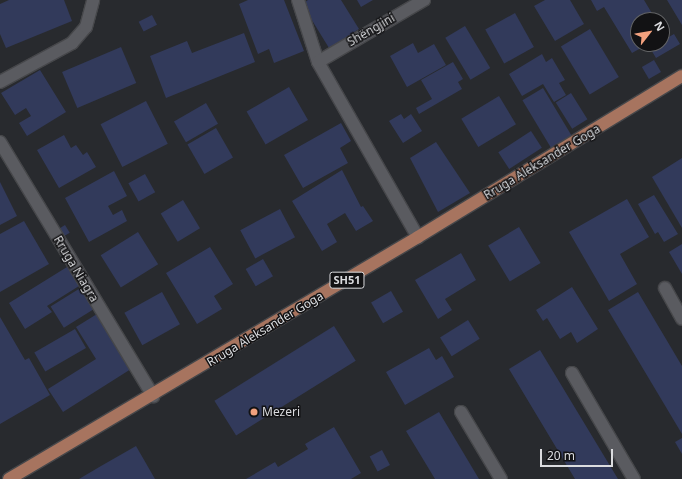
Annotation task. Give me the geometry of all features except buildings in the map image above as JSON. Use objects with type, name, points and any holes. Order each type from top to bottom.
[{"type":"main road","name":"Rruga Aleksander Goga","points":[[9,479],[153,396],[682,76]]},
{"type":"street","points":[[0,82],[72,43],[86,27],[93,0]]},
{"type":"street","points":[[298,0],[318,62],[418,237]]},
{"type":"street","name":"Shëngjini","points":[[318,62],[424,0]]},
{"type":"street","name":"Rruga Niagra","points":[[0,142],[153,396]]},
{"type":"street","points":[[665,288],[682,319]]},
{"type":"street","points":[[572,373],[634,479]]},
{"type":"street","points":[[461,412],[501,479]]},
{"type":"place","name":"Mezeri","points":[[254,412]]}]
